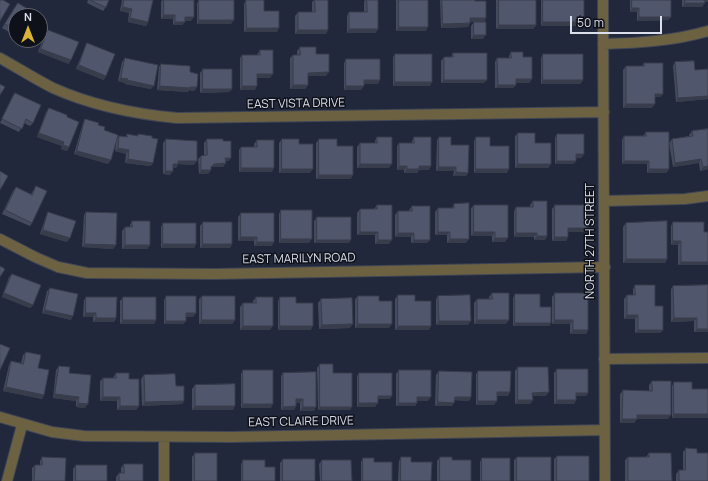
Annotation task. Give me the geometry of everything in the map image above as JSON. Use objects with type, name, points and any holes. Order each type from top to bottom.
[{"type":"street","name":"NORTH 27TH STREET","points":[[603,0],[605,481]]},
{"type":"street","points":[[603,44],[679,39],[708,31]]},
{"type":"street","name":"EAST VISTA DRIVE","points":[[0,58],[53,87],[81,99],[141,114],[177,118],[604,112]]},
{"type":"street","points":[[604,201],[684,199],[708,196]]},
{"type":"street","name":"EAST MARILYN ROAD","points":[[0,238],[35,257],[58,266],[88,273],[206,274],[605,267]]},
{"type":"street","points":[[604,359],[708,358]]},
{"type":"street","name":"EAST CLAIRE DRIVE","points":[[0,417],[22,425],[52,432],[84,436],[164,437],[605,430]]},
{"type":"street","points":[[7,481],[22,425]]},
{"type":"street","points":[[164,437],[164,481]]},
{"type":"building","points":[[0,0],[10,4],[0,21]]},
{"type":"building","points":[[90,0],[109,0],[106,7]]},
{"type":"building","points":[[124,0],[153,0],[148,22],[130,18],[132,9],[123,7]]},
{"type":"building","points":[[164,0],[194,0],[194,17],[185,17],[185,22],[175,22],[175,15],[164,15]]},
{"type":"building","points":[[199,0],[234,0],[234,20],[199,20]]},
{"type":"building","points":[[246,0],[264,0],[264,11],[279,11],[279,28],[247,28]]},
{"type":"building","points":[[315,0],[328,0],[328,30],[298,30],[298,12],[315,12]]},
{"type":"building","points":[[367,0],[378,0],[378,29],[349,29],[349,12],[367,12]]},
{"type":"building","points":[[399,0],[428,0],[428,27],[399,27]]},
{"type":"building","points":[[442,0],[486,1],[486,18],[470,18],[470,23],[443,24]]},
{"type":"building","points":[[499,0],[536,0],[536,25],[499,25]]},
{"type":"building","points":[[543,0],[584,0],[584,22],[543,22]]},
{"type":"building","points":[[632,0],[671,0],[671,17],[639,17],[639,8],[632,8]]},
{"type":"building","points":[[685,0],[704,0],[705,3],[685,3]]},
{"type":"building","points":[[18,3],[26,8],[15,8]]},
{"type":"building","points":[[8,19],[8,26],[5,24]]},
{"type":"building","points":[[474,22],[486,22],[486,35],[474,35]]},
{"type":"building","points":[[48,30],[79,42],[71,60],[41,49],[48,48]]},
{"type":"building","points":[[87,43],[115,54],[106,76],[79,65]]},
{"type":"building","points":[[300,47],[316,47],[316,54],[329,54],[329,72],[308,73],[308,85],[293,85],[293,55],[300,55]]},
{"type":"building","points":[[260,50],[273,50],[273,74],[257,74],[257,86],[242,86],[242,55],[260,55]]},
{"type":"building","points":[[511,52],[523,52],[523,57],[532,57],[532,79],[516,79],[516,85],[498,85],[497,58],[511,58]]},
{"type":"building","points":[[453,53],[487,53],[487,80],[444,80],[444,57],[453,57]]},
{"type":"building","points":[[395,54],[432,54],[432,82],[395,82]]},
{"type":"building","points":[[543,54],[583,54],[583,80],[543,80]]},
{"type":"building","points":[[125,58],[158,65],[154,86],[121,78]]},
{"type":"building","points":[[346,59],[380,59],[380,80],[364,80],[364,86],[346,86]]},
{"type":"building","points":[[694,61],[695,70],[708,69],[708,96],[678,98],[675,62]]},
{"type":"building","points":[[644,63],[663,63],[663,94],[655,94],[655,104],[626,104],[626,66],[644,66]]},
{"type":"building","points":[[161,64],[190,66],[190,72],[198,74],[197,87],[160,86]]},
{"type":"building","points":[[203,69],[232,69],[232,89],[203,89]]},
{"type":"building","points":[[0,84],[5,87],[0,95]]},
{"type":"building","points":[[15,93],[41,105],[33,123],[26,119],[22,129],[2,119]]},
{"type":"building","points":[[49,108],[67,115],[67,117],[79,122],[69,147],[63,145],[64,142],[39,133]]},
{"type":"building","points":[[85,119],[99,123],[98,125],[105,127],[104,130],[118,135],[111,160],[77,151]]},
{"type":"building","points":[[708,129],[708,166],[703,167],[701,159],[675,163],[672,139],[693,136],[692,131]]},
{"type":"building","points":[[646,132],[669,132],[669,169],[649,169],[649,161],[624,161],[624,136],[646,136]]},
{"type":"building","points":[[518,133],[535,133],[535,143],[551,143],[551,164],[518,164]]},
{"type":"building","points":[[127,134],[152,136],[152,138],[158,139],[153,163],[128,159],[129,150],[118,148],[119,136],[127,137]]},
{"type":"building","points":[[557,134],[584,134],[584,154],[576,154],[576,161],[557,161]]},
{"type":"building","points":[[377,137],[392,137],[392,164],[360,164],[360,143],[377,143]]},
{"type":"building","points":[[414,137],[431,137],[431,166],[419,166],[419,169],[407,169],[407,166],[399,166],[399,143],[414,143]]},
{"type":"building","points":[[439,137],[451,137],[451,145],[469,145],[468,173],[456,172],[456,167],[439,167]]},
{"type":"building","points":[[476,137],[490,137],[490,146],[509,146],[509,169],[476,169]]},
{"type":"building","points":[[166,139],[197,141],[197,161],[178,161],[178,164],[173,164],[173,171],[166,171]]},
{"type":"building","points":[[207,139],[223,139],[223,141],[231,141],[231,158],[225,158],[226,163],[214,164],[211,167],[211,170],[201,170],[201,156],[207,155]]},
{"type":"building","points":[[282,139],[299,139],[299,144],[313,144],[313,169],[282,169]]},
{"type":"building","points":[[319,139],[337,139],[337,146],[353,146],[353,175],[319,175]]},
{"type":"building","points":[[257,140],[274,140],[274,168],[241,168],[241,147],[257,147]]},
{"type":"building","points":[[0,171],[8,176],[0,190]]},
{"type":"building","points":[[36,186],[47,191],[32,223],[5,210],[16,187],[32,195]]},
{"type":"building","points":[[533,201],[547,201],[547,236],[537,236],[537,233],[516,233],[516,207],[533,207]]},
{"type":"building","points":[[469,203],[469,239],[450,239],[450,232],[438,232],[438,208],[454,208],[454,204]]},
{"type":"building","points":[[377,205],[392,205],[392,240],[378,240],[378,232],[360,232],[360,209],[377,209]]},
{"type":"building","points":[[474,205],[508,205],[508,238],[495,238],[495,232],[474,232]]},
{"type":"building","points":[[555,205],[587,205],[587,228],[568,228],[568,237],[555,237]]},
{"type":"building","points":[[412,206],[430,206],[430,240],[414,240],[414,233],[398,233],[398,211],[412,211]]},
{"type":"building","points":[[281,210],[312,210],[312,239],[281,239]]},
{"type":"building","points":[[48,212],[76,221],[70,238],[43,230]]},
{"type":"building","points":[[86,212],[117,213],[116,245],[85,244]]},
{"type":"building","points":[[241,213],[274,213],[274,242],[257,242],[257,237],[241,237]]},
{"type":"building","points":[[317,217],[351,217],[351,240],[317,240]]},
{"type":"building","points":[[132,221],[150,221],[150,245],[125,245],[125,227],[132,227]]},
{"type":"building","points":[[667,221],[667,259],[626,259],[626,223]]},
{"type":"building","points":[[203,222],[232,222],[232,244],[203,244]]},
{"type":"building","points":[[673,222],[704,222],[704,232],[708,232],[708,262],[681,262],[681,241],[673,241]]},
{"type":"building","points":[[163,223],[196,223],[196,244],[163,244]]},
{"type":"building","points":[[0,266],[5,269],[0,277]]},
{"type":"building","points":[[12,274],[41,285],[33,305],[4,293]]},
{"type":"building","points":[[635,285],[655,285],[655,306],[663,306],[663,330],[638,330],[638,315],[627,315],[627,295],[635,295]]},
{"type":"building","points":[[708,285],[708,329],[697,329],[697,318],[674,318],[673,286]]},
{"type":"building","points":[[50,288],[78,294],[73,316],[45,310]]},
{"type":"building","points":[[492,293],[509,293],[509,320],[477,320],[477,299],[492,299]]},
{"type":"building","points":[[555,293],[588,293],[588,330],[573,330],[573,320],[555,320]]},
{"type":"building","points":[[515,294],[540,294],[540,307],[551,307],[551,323],[515,323]]},
{"type":"building","points":[[398,295],[415,295],[415,301],[431,301],[431,326],[398,326]]},
{"type":"building","points":[[470,295],[471,321],[439,321],[438,296]]},
{"type":"building","points":[[166,296],[196,296],[196,313],[186,313],[186,321],[166,321]]},
{"type":"building","points":[[202,296],[235,296],[235,320],[202,320]]},
{"type":"building","points":[[358,296],[379,296],[379,301],[392,301],[392,324],[358,324]]},
{"type":"building","points":[[86,297],[117,297],[116,318],[96,318],[96,313],[86,313]]},
{"type":"building","points":[[123,297],[156,297],[156,320],[123,320]]},
{"type":"building","points":[[256,297],[273,297],[273,326],[243,326],[243,303],[256,303]]},
{"type":"building","points":[[280,297],[296,297],[296,303],[313,303],[313,326],[280,326]]},
{"type":"building","points":[[352,298],[353,324],[322,325],[321,299]]},
{"type":"building","points":[[0,344],[10,348],[0,370]]},
{"type":"building","points":[[26,352],[41,355],[38,368],[49,370],[44,395],[6,387],[11,361],[23,364]]},
{"type":"building","points":[[320,364],[333,364],[333,373],[352,373],[352,407],[320,407]]},
{"type":"building","points":[[59,366],[70,367],[69,373],[91,375],[88,404],[78,403],[79,397],[55,394]]},
{"type":"building","points":[[518,367],[548,367],[549,392],[532,393],[533,400],[518,400]]},
{"type":"building","points":[[557,369],[588,369],[588,393],[576,393],[576,400],[557,400]]},
{"type":"building","points":[[243,370],[273,370],[273,404],[243,404]]},
{"type":"building","points":[[399,370],[431,370],[431,397],[417,397],[417,403],[399,403]]},
{"type":"building","points":[[439,371],[472,372],[471,397],[455,397],[454,403],[438,402]]},
{"type":"building","points":[[478,371],[511,371],[510,392],[497,392],[497,401],[478,401]]},
{"type":"building","points":[[316,372],[316,407],[303,407],[303,399],[296,399],[296,406],[283,407],[283,373]]},
{"type":"building","points":[[116,373],[129,373],[129,379],[139,379],[139,406],[120,406],[120,397],[103,397],[103,378],[116,378]]},
{"type":"building","points":[[359,373],[392,373],[392,396],[378,396],[378,403],[359,403]]},
{"type":"building","points":[[175,374],[176,386],[184,386],[184,401],[145,402],[144,375]]},
{"type":"building","points":[[652,381],[671,381],[671,415],[637,415],[637,419],[622,419],[623,390],[652,391]]},
{"type":"building","points":[[674,382],[692,382],[692,389],[708,389],[708,414],[674,414]]},
{"type":"building","points":[[235,384],[235,406],[195,406],[195,385]]},
{"type":"building","points":[[686,448],[697,449],[697,453],[708,453],[708,481],[679,481],[679,470],[685,470]]},
{"type":"building","points":[[195,453],[217,453],[217,481],[195,481]]},
{"type":"building","points":[[649,453],[671,453],[672,481],[628,481],[628,457],[649,457]]},
{"type":"building","points":[[557,456],[589,456],[589,481],[557,481]]},
{"type":"building","points":[[42,457],[66,458],[65,481],[34,481],[35,465],[42,465]]},
{"type":"building","points":[[401,457],[411,457],[411,462],[432,462],[431,481],[401,481]]},
{"type":"building","points":[[440,457],[452,457],[452,460],[471,460],[471,481],[440,481]]},
{"type":"building","points":[[517,457],[551,457],[551,481],[517,481]]},
{"type":"building","points":[[363,458],[374,458],[374,462],[392,462],[392,481],[363,481]]},
{"type":"building","points":[[482,458],[510,458],[510,481],[482,481]]},
{"type":"building","points":[[283,459],[315,459],[315,481],[283,481]]},
{"type":"building","points":[[243,460],[265,460],[265,467],[275,467],[275,481],[243,481]]},
{"type":"building","points":[[322,460],[351,460],[352,481],[322,481]]},
{"type":"building","points":[[124,464],[143,464],[143,481],[119,481],[119,473],[124,473]]},
{"type":"building","points":[[76,465],[107,465],[107,481],[76,481]]}]
